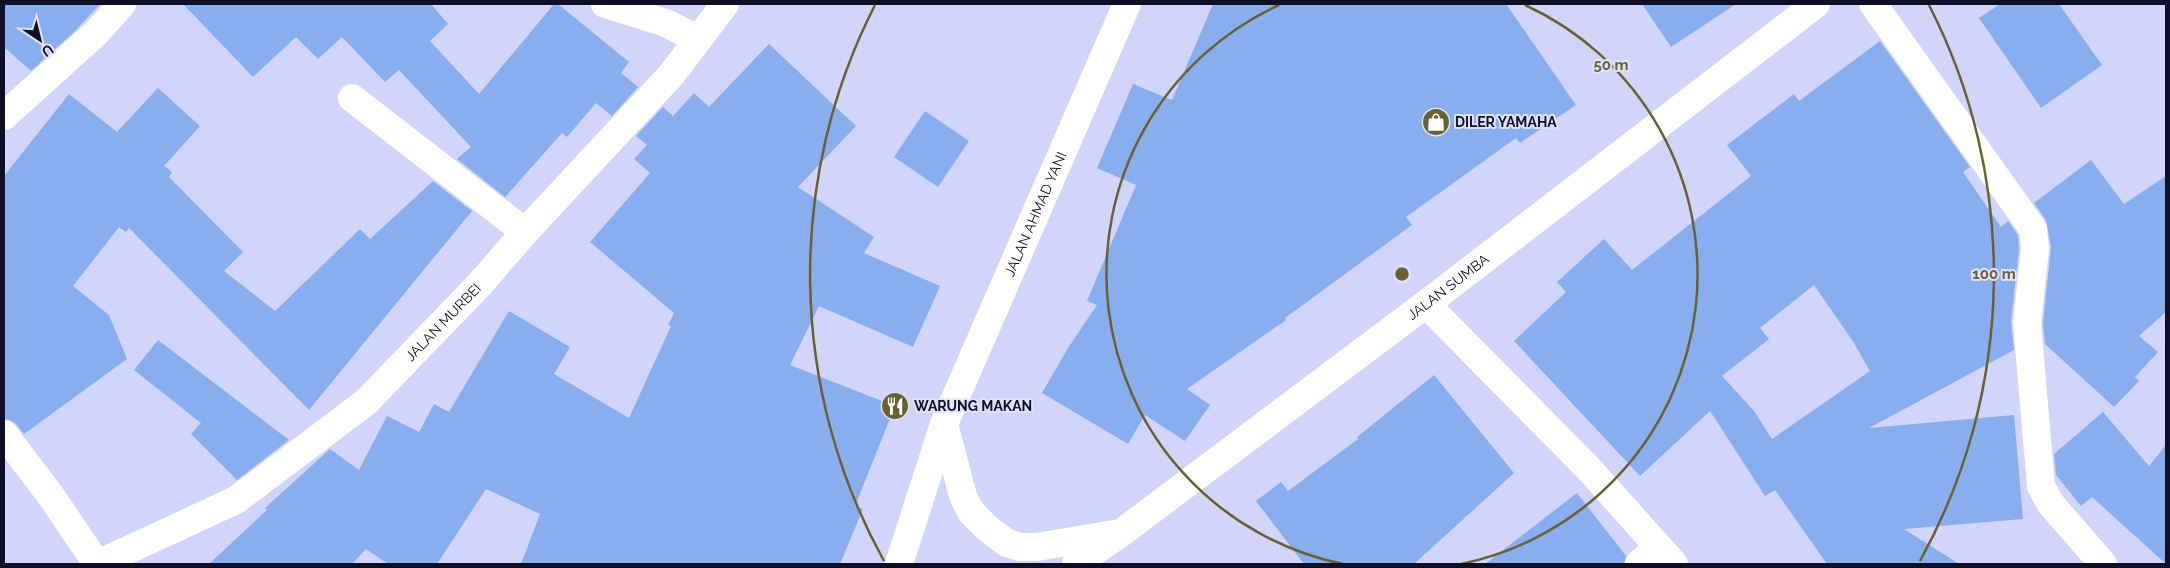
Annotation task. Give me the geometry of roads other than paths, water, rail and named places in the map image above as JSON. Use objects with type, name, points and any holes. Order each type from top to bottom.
[{"type":"main road","points":[[4,116],[96,33],[122,4]]},
{"type":"main road","points":[[605,4],[666,23],[697,39]]},
{"type":"main road","name":"JALAN MURBEI","points":[[98,564],[236,500],[366,402],[480,284],[525,232],[672,74],[725,4]]},
{"type":"main road","name":"JALAN AHMAD YANI","points":[[900,564],[944,424],[1128,4]]},
{"type":"main road","name":"JALAN SUMBA","points":[[1076,564],[1121,533],[1426,304],[1816,4]]},
{"type":"main road","points":[[1873,4],[2033,229],[2035,249],[2028,323],[2041,486],[2050,503],[2102,564]]},
{"type":"main road","points":[[352,98],[525,232]]},
{"type":"main road","points":[[1426,304],[1588,468],[1657,558]]},
{"type":"main road","points":[[944,424],[963,496],[971,512],[987,528],[1007,543],[1020,547],[1036,547],[1121,533]]},
{"type":"main road","points":[[4,434],[51,496],[98,564]]},
{"type":"place","name":"DILER YAMAHA","points":[[1436,122]]},
{"type":"place","name":"WARUNG MAKAN","points":[[895,406]]}]
